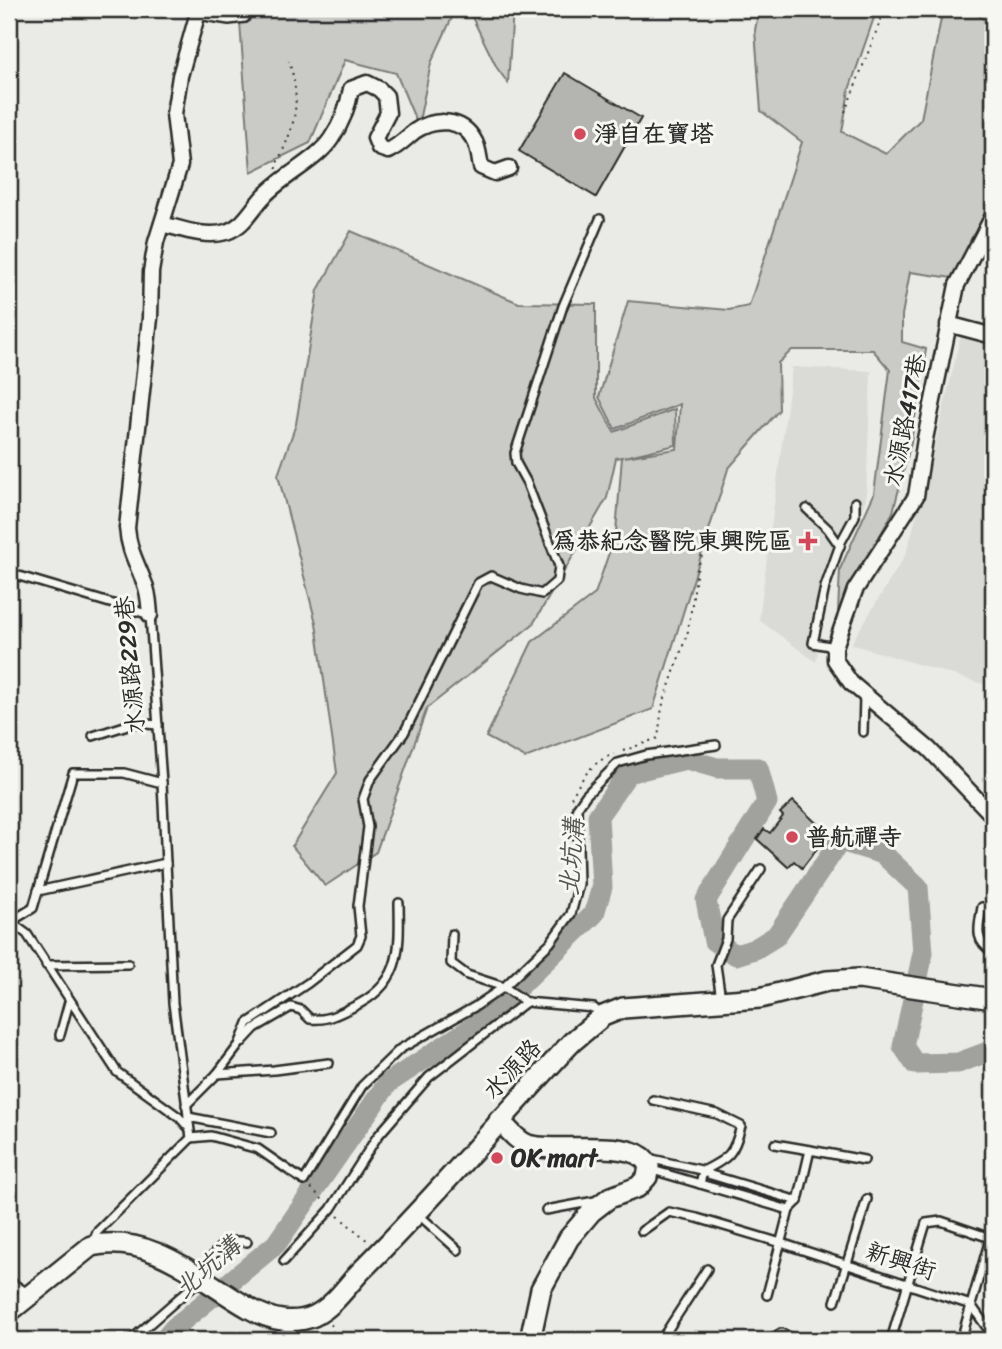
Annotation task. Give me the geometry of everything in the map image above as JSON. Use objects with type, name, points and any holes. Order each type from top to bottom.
[{"type":"street","name":"水源路229巷","points":[[150,615],[145,584],[129,547],[127,528],[149,331],[151,272],[156,242],[180,165],[174,114],[180,76],[198,12]]},
{"type":"street","points":[[162,224],[211,235],[227,232],[238,226],[281,180],[331,140],[347,111],[351,89],[366,83],[386,96],[388,113],[375,138],[379,148],[388,151],[401,145],[416,130],[440,121],[460,124],[475,141],[481,167],[495,173],[509,167]]},
{"type":"street","name":"水源路417巷","points":[[835,647],[855,590],[916,496],[957,285],[993,216]]},
{"type":"street","points":[[948,324],[993,336]]},
{"type":"street","points":[[835,647],[835,660],[842,673],[929,749],[993,816]]},
{"type":"street","name":"水源路","points":[[203,1277],[235,1300],[269,1318],[297,1321],[313,1317],[325,1310],[572,1042],[603,1016],[623,1009],[760,998],[827,981],[859,979],[993,999]]},
{"type":"street","points":[[499,1120],[527,1145],[593,1147],[629,1152],[645,1163],[647,1177],[638,1187],[609,1198],[591,1212],[569,1238],[541,1289],[530,1340]]},
{"type":"street","points":[[9,1312],[91,1246],[106,1243],[130,1245],[164,1255],[203,1277]]},
{"type":"lane","points":[[198,12],[229,20],[245,18],[248,9]]},
{"type":"lane","points":[[239,1045],[248,1023],[308,983],[357,945],[361,936],[358,906],[368,827],[363,799],[370,780],[404,733],[478,583],[491,576],[521,589],[542,594],[557,581],[559,566],[527,483],[516,463],[515,453],[563,306],[600,219]]},
{"type":"lane","points":[[835,647],[813,643],[825,587],[839,546],[855,516],[855,502]]},
{"type":"lane","points":[[807,509],[828,529],[839,546]]},
{"type":"lane","points":[[9,573],[150,615]]},
{"type":"lane","name":"水源路229巷","points":[[150,615],[173,1003],[191,1138]]},
{"type":"lane","points":[[863,732],[864,695]]},
{"type":"lane","points":[[93,736],[134,723],[158,724]]},
{"type":"lane","points":[[91,1246],[97,1232],[191,1138],[211,1136],[258,1149],[304,1181],[362,1086],[390,1058],[400,1049],[504,987],[550,943],[571,914],[579,884],[577,808],[618,763],[646,755],[716,745]]},
{"type":"lane","points":[[162,783],[124,773],[73,773],[33,908],[10,921],[26,934],[117,1072],[190,1128]]},
{"type":"lane","points":[[38,891],[166,863]]},
{"type":"lane","points":[[721,1002],[716,965],[726,940],[727,920],[761,869]]},
{"type":"lane","points":[[186,1105],[217,1074],[255,1028],[291,1007],[301,1010],[310,1020],[325,1021],[377,993],[392,973],[400,944],[399,903]]},
{"type":"lane","points":[[982,907],[978,931],[983,945],[993,952]]},
{"type":"lane","points":[[452,934],[451,963],[467,975],[504,987],[526,1002],[593,1008],[603,1016]]},
{"type":"lane","points":[[46,965],[128,964]]},
{"type":"lane","points":[[60,1035],[69,1002]]},
{"type":"lane","points":[[284,1261],[331,1209],[377,1137],[429,1077],[526,1002]]},
{"type":"lane","points":[[217,1074],[329,1063]]},
{"type":"lane","points":[[653,1100],[717,1114],[741,1126],[737,1143],[729,1157],[704,1171],[700,1184]]},
{"type":"lane","points":[[188,1117],[271,1133]]},
{"type":"lane","points":[[775,1144],[864,1160]]},
{"type":"lane","points":[[767,1295],[789,1210],[798,1201],[810,1150]]},
{"type":"lane","points":[[645,1163],[704,1171],[798,1201]]},
{"type":"lane","points":[[645,1163],[700,1184],[789,1210]]},
{"type":"lane","points":[[546,1210],[609,1198]]},
{"type":"lane","points":[[835,1302],[867,1199]]},
{"type":"lane","points":[[416,1212],[458,1250]]},
{"type":"lane","name":"新興街","points":[[642,1231],[669,1212],[846,1263],[971,1305]]},
{"type":"lane","points":[[891,1340],[926,1223],[941,1221],[992,1239],[961,1340]]},
{"type":"lane","points":[[131,1340],[203,1277],[208,1262],[226,1241],[247,1242]]},
{"type":"lane","points":[[661,1340],[707,1269]]},
{"type":"lane","points":[[9,1281],[31,1295]]},
{"type":"lane","points":[[971,1305],[993,1336]]},
{"type":"lane","points":[[771,1340],[781,1333],[796,1340]]},
{"type":"path","points":[[845,112],[884,9]]},
{"type":"path","points":[[281,180],[276,165],[295,122],[297,101],[289,61]]},
{"type":"path","points":[[577,808],[571,799],[587,769],[605,757],[658,738],[662,707],[688,631],[696,570],[707,541]]},
{"type":"path","points":[[304,1181],[331,1209]]},
{"type":"path","points":[[344,1222],[345,1220],[380,1253]]},
{"type":"shaded area","points":[[239,9],[456,9],[431,63],[418,126],[396,73],[345,60],[310,143],[251,172]]},
{"type":"shaded area","points":[[468,9],[513,9],[508,83],[497,68]]},
{"type":"shaded area","points":[[759,9],[877,9],[849,90],[842,132],[886,154],[921,119],[943,9],[978,9],[978,15],[993,26],[993,200],[952,278],[910,272],[902,315],[902,342],[926,349],[911,442],[893,512],[838,612],[840,569],[874,494],[890,370],[873,350],[792,350],[778,363],[779,410],[728,469],[653,709],[525,758],[486,737],[532,642],[595,594],[616,532],[622,457],[616,458],[607,498],[533,624],[427,708],[376,852],[325,886],[292,846],[337,773],[316,623],[278,475],[296,424],[318,290],[351,231],[519,303],[596,304],[596,398],[614,432],[675,409],[676,445],[624,457],[677,449],[680,404],[615,429],[599,397],[628,301],[729,310],[749,306],[802,142],[761,111],[755,30]]},
{"type":"shaded area","points":[[965,318],[993,331],[993,687],[851,644],[906,554]]},
{"type":"shaded area","name":"為恭紀念醫院東興院區","points":[[792,367],[871,371],[866,499],[829,583],[816,662],[759,620]]},
{"type":"building","name":"淨自在寶塔","points":[[565,73],[641,118],[596,197],[519,151]]},
{"type":"building","name":"普航禪寺","points":[[793,801],[828,834],[802,868],[794,861],[788,867],[757,839],[764,829],[770,833],[783,816],[780,813]]},
{"type":"waterway","name":"北坑溝","points":[[164,1340],[174,1328],[276,1244],[388,1083],[485,1019],[594,914],[602,887],[598,816],[628,773],[686,759],[717,768],[758,768],[767,802],[706,900],[714,941],[736,955],[755,949],[776,936],[840,841],[883,854],[918,887],[923,953],[903,1046],[915,1064],[958,1063],[993,1050]]},
{"type":"place","name":"淨自在寶塔","points":[[580,134]]},
{"type":"place","name":"為恭紀念醫院東興院區","points":[[808,541]]},
{"type":"place","name":"普航禪寺","points":[[792,837]]},
{"type":"place","name":"OK mart","points":[[497,1158]]}]
